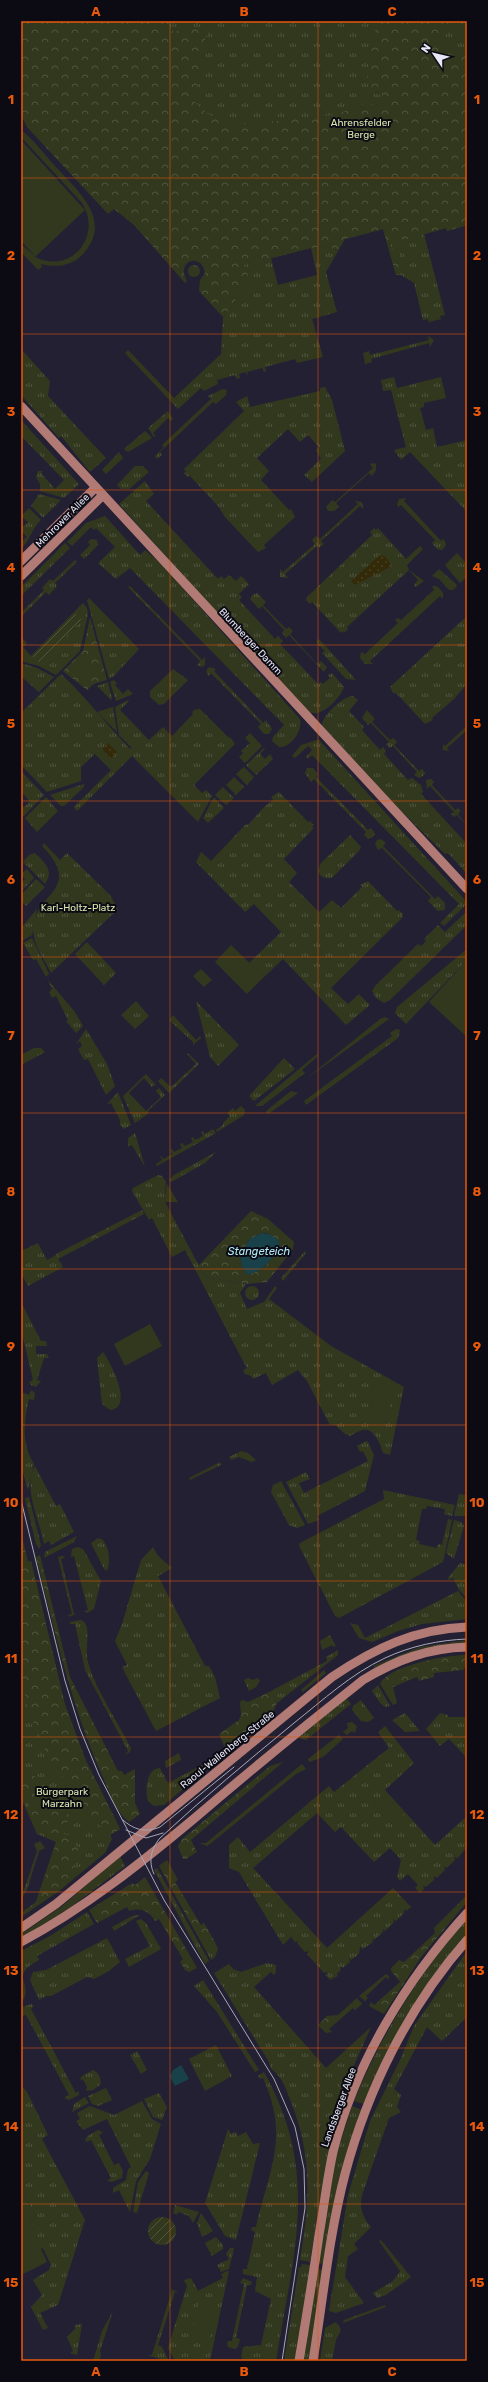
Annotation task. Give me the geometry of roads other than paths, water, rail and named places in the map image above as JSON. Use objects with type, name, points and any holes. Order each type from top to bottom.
[{"type":"main road","name":"Blumberger Damm","points":[[21,406],[102,496],[467,890]]},
{"type":"main road","name":"Mehrower Allee","points":[[21,561],[95,488]]},
{"type":"main road","name":"Mehrower Allee","points":[[21,576],[102,496]]},
{"type":"main road","name":"Raoul-Wallenberg-Straße","points":[[21,1928],[56,1904],[332,1677],[366,1655],[400,1639],[434,1630],[467,1627]]},
{"type":"main road","points":[[21,1942],[58,1922],[91,1900],[164,1844],[363,1680],[390,1664],[416,1654],[467,1647]]},
{"type":"main road","name":"Landsberger Allee","points":[[299,2361],[331,2165],[347,2109],[369,2057],[400,2002],[433,1953],[467,1913]]},
{"type":"main road","points":[[313,2361],[336,2213],[354,2141],[377,2082],[409,2020],[467,1940]]},
{"type":"water","name":"Stangeteich","points":[[262,1233],[275,1237],[279,1242],[280,1249],[262,1269],[248,1275],[242,1267],[240,1254],[250,1239]]},
{"type":"water","points":[[181,2065],[189,2079],[175,2086],[170,2077],[173,2070]]},
{"type":"tram line","points":[[21,1500],[65,1681],[80,1729],[99,1775],[164,1900],[274,2079],[295,2127],[304,2169],[305,2208],[282,2361]]},
{"type":"tram line","points":[[154,1874],[151,1864],[151,1855],[154,1846],[160,1838],[226,1779],[338,1688],[373,1664],[405,1650],[425,1644],[467,1639]]},
{"type":"tram line","points":[[123,1820],[140,1830],[150,1830],[160,1827],[234,1767]]},
{"type":"tram line","points":[[126,1830],[146,1838],[163,1833]]},
{"type":"park label","name":"Ahrensfelder Berge","points":[[361,128]]},
{"type":"park label","name":"Karl-Holtz-Platz","points":[[78,907]]},
{"type":"park label","name":"Bürgerpark Marzahn","points":[[62,1796]]}]
